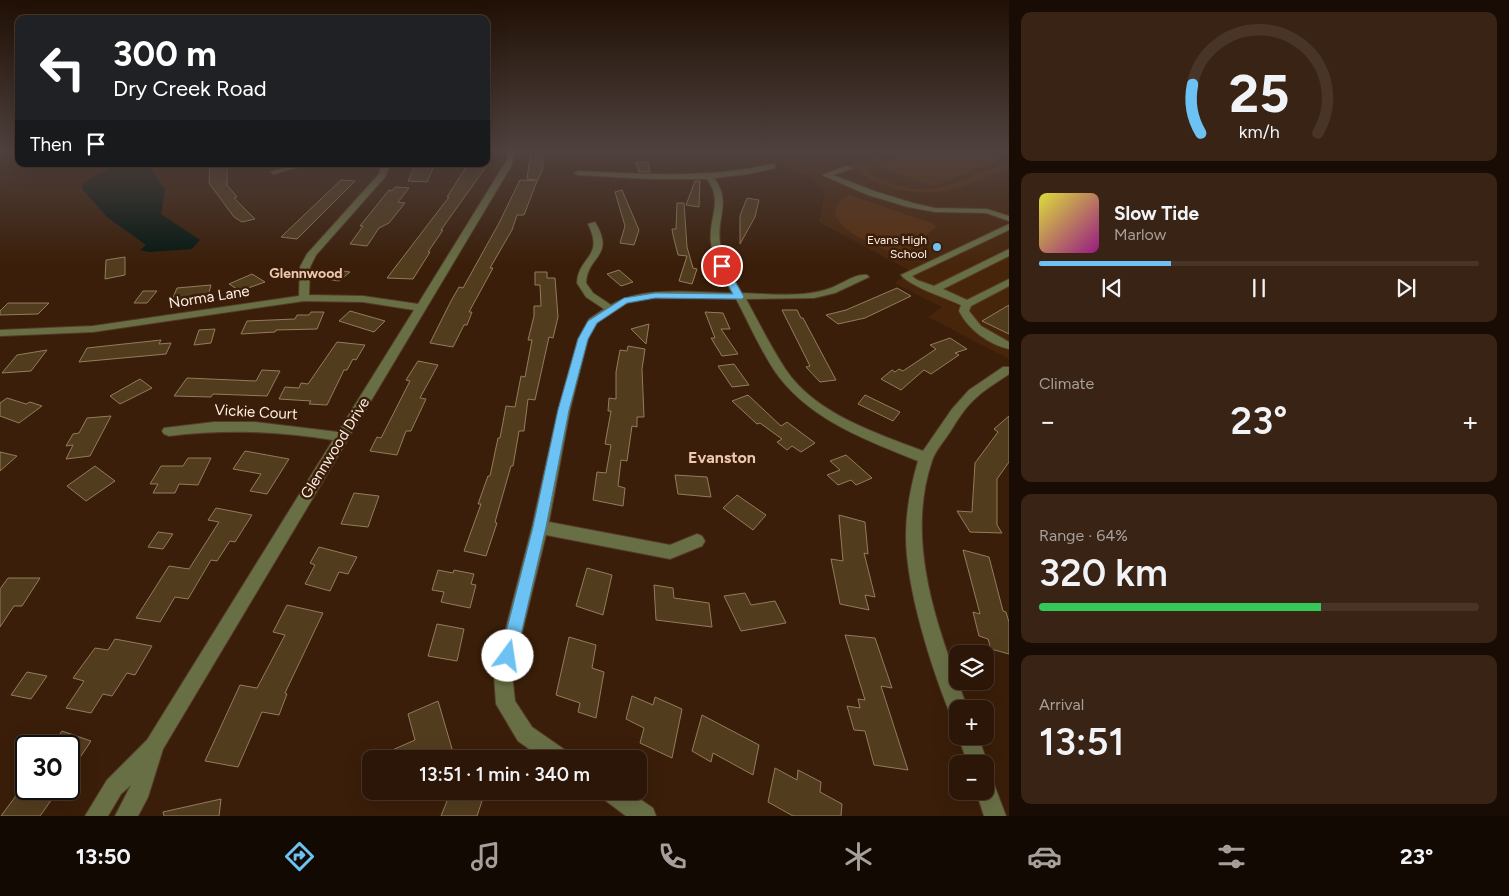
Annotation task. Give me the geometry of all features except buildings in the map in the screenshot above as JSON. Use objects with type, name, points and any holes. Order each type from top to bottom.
[{"type":"street","points":[[304,298],[305,267],[312,254],[370,189]]},
{"type":"street","name":"Glennwood Drive","points":[[96,816],[114,787],[155,744],[493,189]]},
{"type":"street","points":[[718,189],[722,199],[716,219],[716,251],[722,266],[782,374],[794,389],[814,405],[852,427],[926,458]]},
{"type":"street","points":[[860,189],[910,205],[935,210],[987,211],[1009,219]]},
{"type":"street","points":[[592,224],[598,236],[598,251],[581,281],[583,288],[590,296],[610,308]]},
{"type":"street","points":[[967,304],[935,289],[914,282],[906,275],[1009,227]]},
{"type":"street","points":[[935,289],[1009,252]]},
{"type":"street","points":[[548,750],[525,734],[506,704],[504,674],[540,527],[564,410],[580,348],[593,321],[610,308],[624,301],[655,296],[739,297],[814,295],[832,291],[864,277]]},
{"type":"street","points":[[1009,282],[967,304],[964,311],[969,322],[983,334],[1009,346]]},
{"type":"street","name":"Norma Lane","points":[[0,333],[93,329],[304,298],[364,299],[422,308]]},
{"type":"street","points":[[955,700],[938,654],[920,584],[914,536],[918,487],[926,458],[956,412],[973,393],[1007,370]]},
{"type":"street","name":"Vickie Court","points":[[169,430],[205,426],[246,425],[287,428],[341,437]]},
{"type":"street","points":[[540,527],[670,552],[697,541]]},
{"type":"street","name":"Glennwood Drive","points":[[126,816],[137,797],[155,744]]},
{"type":"street","points":[[622,800],[646,816]]},
{"type":"street","points":[[990,800],[995,816]]},
{"type":"shaded area","points":[[82,189],[165,189],[161,214],[200,240],[192,249],[149,252],[140,250],[146,245],[107,217]]},
{"type":"shaded area","name":"Evans High School","points":[[822,189],[1009,189],[1009,359],[928,317],[942,307],[894,283],[912,272],[819,222],[825,192]]},
{"type":"shaded area","points":[[900,189],[952,189],[934,192]]},
{"type":"shaded area","points":[[849,195],[932,223],[936,227],[900,256],[864,240],[841,224],[836,215],[838,205]]},
{"type":"place","name":"Evans High School","points":[[937,247]]},
{"type":"district","name":"Glennwood","points":[[306,273]]},
{"type":"district","name":"Evanston","points":[[722,457]]},
{"type":"route","points":[[508,656],[540,527],[564,410],[583,339],[593,321],[610,308],[624,301],[655,296],[739,297],[722,266]]}]
